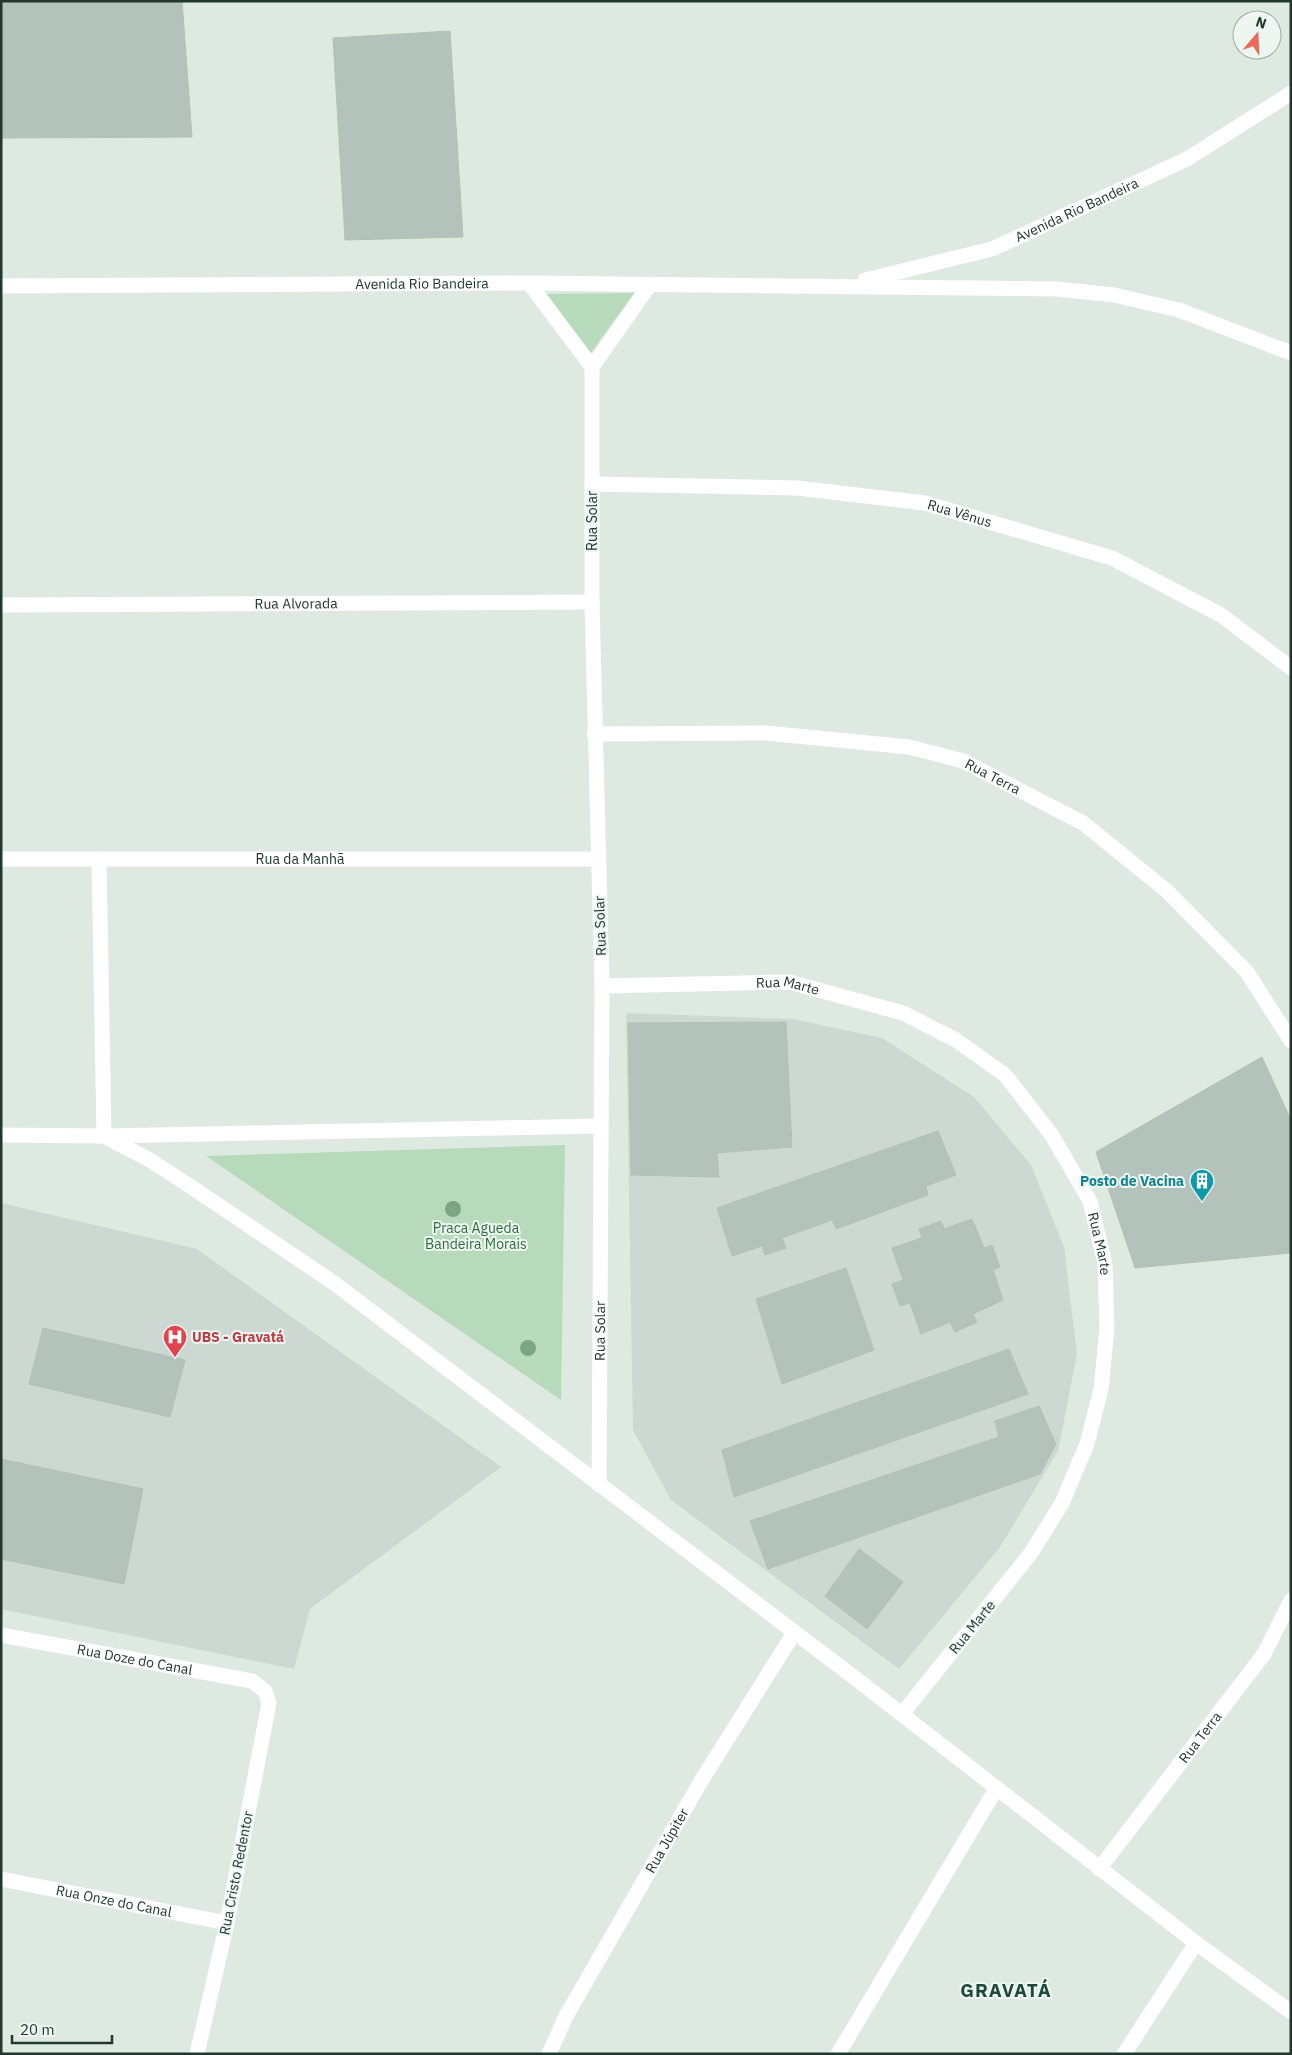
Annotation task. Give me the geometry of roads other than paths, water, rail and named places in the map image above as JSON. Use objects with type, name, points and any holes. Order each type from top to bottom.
[{"type":"street","name":"Avenida Rio Bandeira","points":[[844,285],[992,249],[1187,159],[1291,93]]},
{"type":"street","name":"Avenida Rio Bandeira","points":[[1,286],[529,283],[648,286],[844,285],[1057,289],[1114,295],[1179,310],[1291,353]]},
{"type":"street","points":[[529,283],[592,367],[648,286]]},
{"type":"street","name":"Rua Solar","points":[[592,367],[594,734],[602,986],[599,1485]]},
{"type":"street","name":"Rua Vênus","points":[[592,484],[797,488],[925,503],[1112,558],[1221,615],[1291,668]]},
{"type":"street","name":"Rua Alvorada","points":[[1,605],[592,602]]},
{"type":"street","name":"Rua Terra","points":[[594,734],[766,733],[909,747],[963,761],[1083,823],[1167,891],[1246,972],[1291,1041]]},
{"type":"street","name":"Rua da Manhã","points":[[1,859],[597,859]]},
{"type":"street","points":[[99,859],[104,1136]]},
{"type":"street","name":"Rua Marte","points":[[602,986],[789,982],[902,1013],[956,1040],[1005,1075],[1051,1134],[1090,1201],[1106,1264],[1106,1329],[1102,1389],[1087,1444],[1062,1504],[1031,1553],[902,1714]]},
{"type":"street","points":[[1,1135],[104,1136],[600,1126]]},
{"type":"street","points":[[104,1136],[148,1159],[334,1283],[902,1714],[1196,1943],[1291,2012]]},
{"type":"street","name":"Rua Terra","points":[[1100,1869],[1264,1654],[1291,1600]]},
{"type":"street","name":"Rua Júpiter","points":[[549,2054],[565,2018],[700,1782],[794,1633]]},
{"type":"street","name":"Rua Doze do Canal","points":[[1,1635],[252,1681],[265,1691]]},
{"type":"street","name":"Rua Cristo Redentor","points":[[197,2054],[227,1923],[269,1703],[265,1691]]},
{"type":"street","points":[[838,2054],[996,1789]]},
{"type":"street","name":"Rua Onze do Canal","points":[[1,1880],[227,1923]]},
{"type":"street","points":[[1124,2054],[1196,1943]]},
{"type":"place","name":"Posto de Vacina","points":[[1202,1202]]},
{"type":"place","name":"UBS - Gravatá","points":[[175,1358]]},
{"type":"district","name":"GRAVATÁ","points":[[1006,1990]]},
{"type":"park label","name":"Praca Agueda Bandeira Morais","points":[[476,1236]]}]
